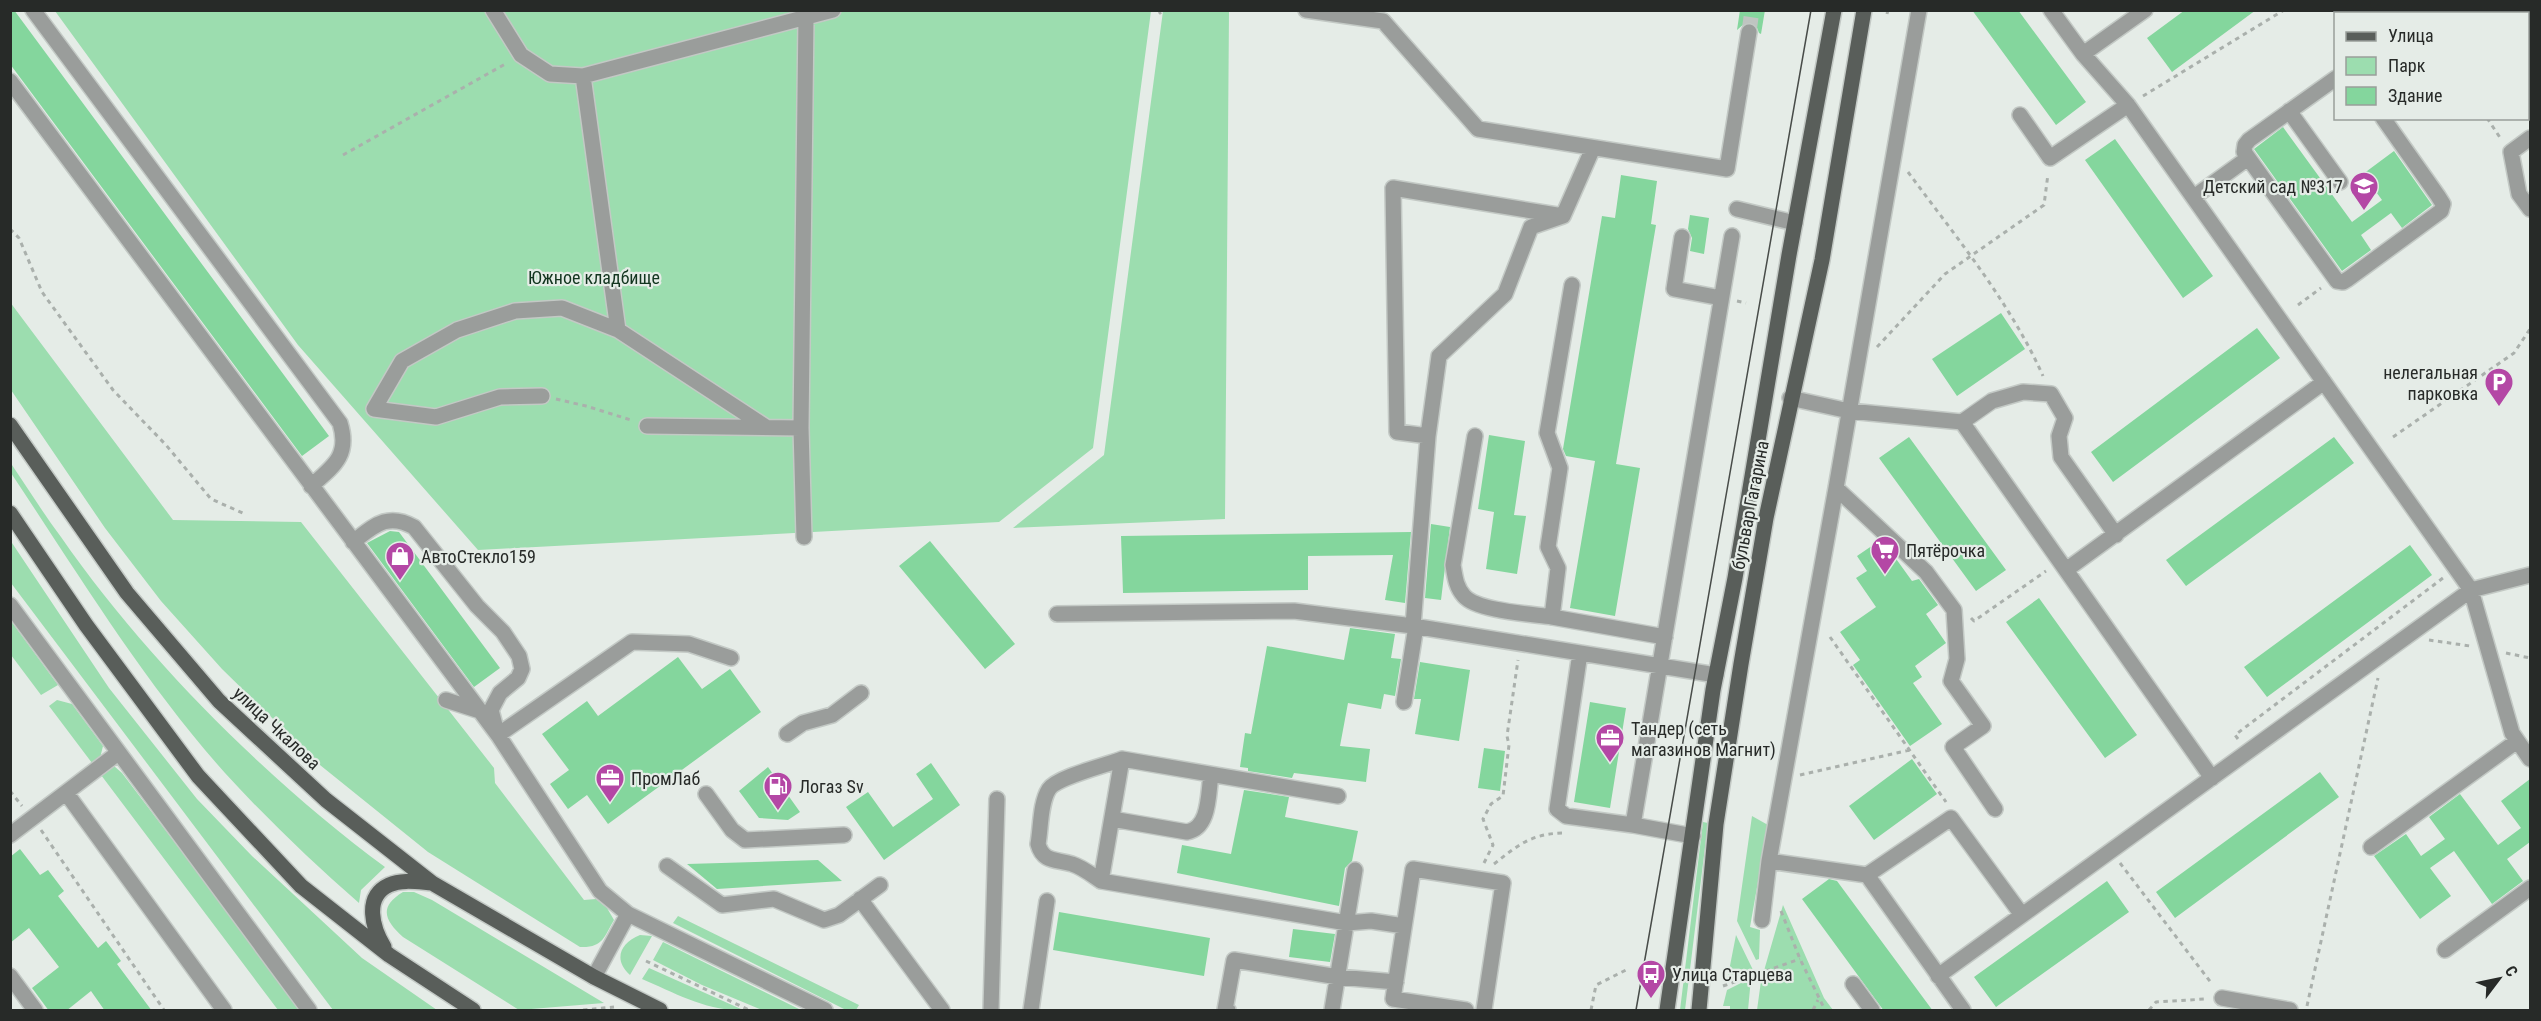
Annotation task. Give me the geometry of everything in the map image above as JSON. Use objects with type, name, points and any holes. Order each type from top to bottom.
[{"type":"main road","name":"бульвар Гагарина","points":[[1667,1011],[1716,675],[1834,10]]},
{"type":"main road","name":"бульвар Гагарина","points":[[1699,1011],[1716,824],[1737,686],[1790,398],[1822,260],[1864,10]]},
{"type":"main road","name":"улица Чкалова","points":[[10,425],[127,593],[219,701],[326,800],[432,884],[594,977]]},
{"type":"main road","points":[[10,513],[86,625],[198,776],[301,886],[389,955],[473,1011]]},
{"type":"main road","points":[[1716,675],[1737,686]]},
{"type":"main road","points":[[389,955],[376,933],[372,914],[376,895],[389,885],[405,881],[432,884]]},
{"type":"main road","points":[[594,977],[660,1011]]},
{"type":"street","points":[[33,10],[340,423],[344,437],[342,452],[332,468],[311,486]]},
{"type":"street","points":[[493,10],[521,55],[550,74],[583,76],[805,14],[833,10]]},
{"type":"street","points":[[1306,10],[1334,12],[1383,21],[1478,129],[1727,169],[1749,32]]},
{"type":"street","points":[[1762,920],[1769,861],[1839,491],[1849,411],[1919,10]]},
{"type":"street","points":[[2051,10],[2083,54],[2128,105],[2471,590],[2512,734],[2530,759]]},
{"type":"street","points":[[2083,54],[2145,10]]},
{"type":"street","points":[[804,537],[801,428],[805,14]]},
{"type":"street","points":[[583,76],[618,330]]},
{"type":"street","points":[[2334,79],[2249,140],[2244,152],[2332,276],[2343,282],[2441,211],[2443,204],[2384,120]]},
{"type":"street","points":[[10,81],[498,735],[600,891],[628,914],[825,1011]]},
{"type":"street","points":[[2020,115],[2050,158],[2128,105]]},
{"type":"street","points":[[2289,111],[2340,182]]},
{"type":"street","points":[[2530,138],[2511,152],[2519,194],[2530,210]]},
{"type":"street","points":[[1404,702],[1414,626],[1428,436],[1439,356],[1505,294],[1531,227],[1563,216],[1593,148]]},
{"type":"street","points":[[2194,197],[2248,158]]},
{"type":"street","points":[[1428,436],[1397,432],[1393,188],[1563,216]]},
{"type":"street","points":[[1737,208],[1795,223]]},
{"type":"street","points":[[1633,825],[1732,236]]},
{"type":"street","points":[[1682,237],[1674,289],[1721,298]]},
{"type":"street","points":[[1552,617],[1558,568],[1548,547],[1560,468],[1547,433],[1572,285]]},
{"type":"street","points":[[542,396],[500,398],[436,417],[374,409],[402,361],[466,327],[514,311],[562,308],[618,330],[766,427]]},
{"type":"street","points":[[2063,566],[2116,535],[2324,382]]},
{"type":"street","points":[[1790,398],[1849,411],[1962,422],[1992,401],[2023,392],[2052,394],[2065,418],[2059,436],[2061,458],[2116,535]]},
{"type":"street","points":[[1962,422],[2212,778]]},
{"type":"street","points":[[647,426],[801,428]]},
{"type":"street","points":[[1475,436],[1453,565],[1455,583],[1465,598],[1479,605],[1665,637]]},
{"type":"street","points":[[1839,491],[1878,542]]},
{"type":"street","points":[[1839,491],[1926,572],[1954,610],[1957,659],[1951,681],[1983,726],[1953,747],[1995,809]]},
{"type":"street","points":[[353,542],[383,521],[393,519],[404,521],[414,527],[477,606],[503,632],[519,656],[522,669],[518,678],[500,693],[491,710],[498,735]]},
{"type":"street","points":[[1938,976],[2471,590],[2530,575]]},
{"type":"street","points":[[10,605],[309,1011]]},
{"type":"street","points":[[1057,614],[1294,611],[1414,626],[1716,675]]},
{"type":"street","points":[[498,735],[632,642],[689,644],[731,657]]},
{"type":"street","points":[[1580,653],[1557,809],[1566,816],[1693,836]]},
{"type":"street","points":[[787,734],[803,723],[832,715],[861,693]]},
{"type":"street","points":[[446,700],[480,711]]},
{"type":"street","points":[[2371,848],[2517,741]]},
{"type":"street","points":[[10,835],[67,794],[118,753]]},
{"type":"street","points":[[1338,796],[1122,759],[1053,785],[1046,798],[1038,844],[1044,856],[1073,864],[1101,881],[1347,923],[1371,921],[1404,927]]},
{"type":"street","points":[[1101,881],[1122,759]]},
{"type":"street","points":[[1112,819],[1187,832],[1194,831],[1201,826],[1204,819],[1212,775]]},
{"type":"street","points":[[67,794],[224,1011]]},
{"type":"street","points":[[705,794],[732,830],[745,840],[844,836]]},
{"type":"street","points":[[991,1011],[996,799]]},
{"type":"street","points":[[1769,861],[1867,876],[1951,818],[2022,915]]},
{"type":"street","points":[[667,866],[722,905],[774,899],[824,920],[839,915],[880,885]]},
{"type":"street","points":[[1467,1011],[1393,999],[1413,869],[1503,883],[1484,1011]]},
{"type":"street","points":[[1332,1011],[1355,870]]},
{"type":"street","points":[[1867,876],[1960,1010]]},
{"type":"street","points":[[2445,950],[2530,888]]},
{"type":"street","points":[[860,899],[942,1011]]},
{"type":"street","points":[[1030,1011],[1047,901]]},
{"type":"street","points":[[594,977],[628,914]]},
{"type":"street","points":[[1228,1011],[1225,1010],[1234,960],[1338,977],[1396,981]]},
{"type":"street","points":[[10,976],[35,1011]]},
{"type":"street","points":[[1852,984],[1872,1011]]},
{"type":"street","points":[[2222,998],[2280,1010]]},
{"type":"path","points":[[1159,10],[1161,12],[1166,10]]},
{"type":"path","points":[[2128,105],[2284,10]]},
{"type":"path","points":[[343,154],[521,55]]},
{"type":"path","points":[[2488,120],[2511,152]]},
{"type":"path","points":[[1873,352],[1945,274],[2044,205],[2050,158]]},
{"type":"path","points":[[1907,172],[1970,256],[2031,348],[2052,394]]},
{"type":"path","points":[[10,229],[19,238],[42,291],[113,390],[166,445],[211,499],[245,514]]},
{"type":"path","points":[[2298,304],[2311,295]]},
{"type":"path","points":[[2393,437],[2514,353],[2530,329]]},
{"type":"path","points":[[542,396],[586,405],[647,426]]},
{"type":"path","points":[[1968,612],[1974,621],[2063,566]]},
{"type":"path","points":[[2235,735],[2444,577],[2471,590]]},
{"type":"path","points":[[1830,637],[1950,807],[1951,818]]},
{"type":"path","points":[[1477,878],[1493,845],[1483,819],[1491,804],[1503,796],[1509,745],[1507,736],[1521,643]]},
{"type":"path","points":[[2306,1011],[2383,654]]},
{"type":"path","points":[[1796,776],[1910,750]]},
{"type":"path","points":[[10,791],[33,818],[164,1011]]},
{"type":"path","points":[[1477,878],[1524,840],[1547,833],[1568,832]]},
{"type":"path","points":[[2110,851],[2222,998]]},
{"type":"path","points":[[1778,903],[1800,959],[1825,1011]]},
{"type":"path","points":[[1723,986],[1800,959]]},
{"type":"path","points":[[646,961],[749,1011]]},
{"type":"path","points":[[1592,1011],[1596,985],[1628,969]]},
{"type":"path","points":[[2149,1011],[2156,1002],[2222,998]]},
{"type":"path","points":[[1813,1011],[1818,1000]]},
{"type":"path","points":[[583,1011],[618,1006]]},
{"type":"green space","name":"Южное кладбище","points":[[55,11],[1151,11],[1093,448],[999,522],[478,550],[298,345]]},
{"type":"green space","points":[[1163,11],[1229,11],[1225,519],[1013,528],[1104,455]]},
{"type":"green space","points":[[10,302],[173,520],[301,522],[494,768],[495,783],[584,900],[596,899],[607,908],[614,920],[602,940],[594,946],[580,947],[428,852],[320,765],[222,669],[161,601],[105,528],[11,390]]},
{"type":"green space","points":[[10,462],[94,582],[169,672],[210,715],[296,796],[385,867],[361,890],[359,903],[273,824],[195,738],[139,665],[87,588],[11,473]]},
{"type":"green space","points":[[10,540],[109,688],[197,799],[252,856],[362,958],[437,1010],[333,1010],[11,583]]},
{"type":"green space","points":[[11,621],[58,685],[41,695],[11,655]]},
{"type":"green space","points":[[57,700],[72,704],[103,746],[100,758],[92,763],[49,706]]},
{"type":"green space","points":[[114,766],[122,773],[302,1010],[278,1010],[101,775]]},
{"type":"green space","points":[[1752,816],[1768,825],[1750,927],[1760,930],[1759,959],[1756,960],[1737,921]]},
{"type":"green space","points":[[1703,822],[1708,823],[1685,1010],[1680,1010]]},
{"type":"green space","points":[[403,892],[414,892],[432,900],[604,1003],[519,1010],[397,931],[388,920],[387,909],[390,903]]},
{"type":"green space","points":[[1783,905],[1824,998],[1833,1010],[1757,1010],[1761,981]]},
{"type":"green space","points":[[678,916],[859,1005],[856,1010],[846,1010],[673,923]]},
{"type":"green space","points":[[640,935],[652,936],[630,975],[622,964],[621,952],[633,938]]},
{"type":"green space","points":[[1736,935],[1753,970],[1727,981]]},
{"type":"green space","points":[[663,942],[801,1010],[762,1010],[702,985],[653,960]]},
{"type":"green space","points":[[649,968],[741,1010],[702,1004],[642,979]]},
{"type":"green space","points":[[1751,978],[1748,1010],[1730,1010],[1730,1006],[1723,1006],[1727,990]]},
{"type":"building","points":[[10,10],[14,10],[329,436],[302,456],[10,64]]},
{"type":"building","points":[[1740,10],[1765,10],[1761,34],[1756,25],[1750,22],[1737,30]]},
{"type":"building","points":[[1972,10],[2018,10],[2086,102],[2056,125]]},
{"type":"building","points":[[2185,10],[2256,10],[2172,72],[2147,38]]},
{"type":"building","points":[[2283,127],[2352,222],[2382,200],[2363,174],[2394,151],[2432,205],[2402,228],[2391,213],[2361,235],[2371,250],[2342,271],[2254,149]]},
{"type":"building","points":[[2115,139],[2213,276],[2183,298],[2085,160]]},
{"type":"building","points":[[1621,175],[1657,181],[1651,224],[1656,225],[1616,464],[1640,468],[1615,616],[1570,608],[1595,461],[1566,456],[1563,449],[1602,216],[1615,218]]},
{"type":"building","points":[[1690,215],[1709,218],[1704,254],[1690,251],[1692,238],[1688,229]]},
{"type":"building","points":[[2001,313],[2025,349],[1957,396],[1932,359]]},
{"type":"building","points":[[2257,328],[2280,358],[2113,482],[2091,452]]},
{"type":"building","points":[[1489,435],[1525,441],[1514,515],[1526,516],[1517,574],[1486,569],[1494,512],[1478,509]]},
{"type":"building","points":[[1909,437],[2006,570],[1976,591],[1879,458]]},
{"type":"building","points":[[2334,437],[2354,463],[2186,586],[2166,560]]},
{"type":"building","points":[[1431,524],[1450,527],[1441,600],[1425,598]]},
{"type":"building","points":[[390,531],[399,532],[500,668],[474,687],[367,543]]},
{"type":"building","points":[[1411,532],[1405,603],[1385,600],[1393,555],[1308,556],[1308,590],[1123,593],[1121,536]]},
{"type":"building","points":[[930,541],[1015,644],[985,669],[899,566]]},
{"type":"building","points":[[1879,541],[1894,556],[1912,581],[1919,579],[1938,605],[1926,614],[1946,643],[1915,666],[1922,677],[1913,683],[1942,724],[1910,746],[1853,665],[1860,660],[1840,632],[1876,607],[1856,578],[1867,571],[1857,556]]},
{"type":"building","points":[[2410,545],[2432,575],[2267,697],[2244,667]]},
{"type":"building","points":[[2039,598],[2137,735],[2105,758],[2006,622]]},
{"type":"building","points":[[1350,628],[1395,634],[1391,658],[1401,659],[1395,696],[1384,694],[1381,709],[1348,703],[1340,746],[1370,749],[1366,782],[1294,773],[1292,778],[1248,771],[1248,768],[1240,767],[1245,733],[1251,734],[1267,646],[1344,660]]},
{"type":"building","points":[[678,657],[702,689],[730,669],[761,712],[608,824],[587,795],[568,809],[550,784],[569,770],[542,734],[587,701],[598,716]]},
{"type":"building","points":[[1420,662],[1470,670],[1459,741],[1415,734],[1421,699],[1414,699]]},
{"type":"building","points":[[1590,702],[1626,708],[1610,808],[1574,802]]},
{"type":"building","points":[[1484,748],[1505,751],[1500,791],[1478,788]]},
{"type":"building","points":[[1912,759],[1937,794],[1874,840],[1849,806]]},
{"type":"building","points":[[931,763],[960,805],[884,860],[846,807],[868,792],[893,827],[933,799],[916,774]]},
{"type":"building","points":[[768,767],[800,812],[788,820],[759,818],[739,791]]},
{"type":"building","points":[[2320,772],[2339,797],[2175,918],[2156,892]]},
{"type":"building","points":[[2530,779],[2530,842],[2507,859],[2523,881],[2492,904],[2454,851],[2430,868],[2451,896],[2420,919],[2374,856],[2406,834],[2421,856],[2445,839],[2429,817],[2460,794],[2498,845],[2521,828],[2501,801]]},
{"type":"building","points":[[1244,790],[1289,797],[1285,817],[1358,831],[1352,861],[1345,868],[1339,906],[1177,873],[1182,845],[1231,854]]},
{"type":"building","points":[[20,849],[40,875],[48,870],[64,891],[58,896],[98,948],[106,941],[121,961],[117,964],[152,1011],[105,1011],[91,991],[66,1011],[49,1011],[32,988],[59,967],[29,928],[10,943],[10,857]]},
{"type":"building","points":[[818,860],[842,881],[717,889],[687,864]]},
{"type":"building","points":[[1829,879],[1837,881],[1933,1011],[1884,1011],[1802,899]]},
{"type":"building","points":[[2107,881],[2129,912],[1996,1007],[1974,977]]},
{"type":"building","points":[[1059,912],[1210,938],[1204,976],[1053,950]]},
{"type":"building","points":[[1293,929],[1335,934],[1330,962],[1289,957]]},
{"type":"tunnel","points":[[1749,32],[1752,10]]},
{"type":"tram line","points":[[1636,1010],[1811,10]]},
{"type":"place","name":"Детский сад №317","points":[[2364,212]]},
{"type":"place","name":"нелегальная парковка","points":[[2499,408]]},
{"type":"place","name":"Пятёрочка","points":[[1885,576]]},
{"type":"place","name":"АвтоСтекло159","points":[[400,582]]},
{"type":"place","name":"Тандер (сеть магазинов Магнит)","points":[[1610,764]]},
{"type":"place","name":"ПромЛаб","points":[[610,804]]},
{"type":"place","name":"Логаз Sv","points":[[778,812]]},
{"type":"place","name":"Улица Старцева","points":[[1651,1000]]}]
